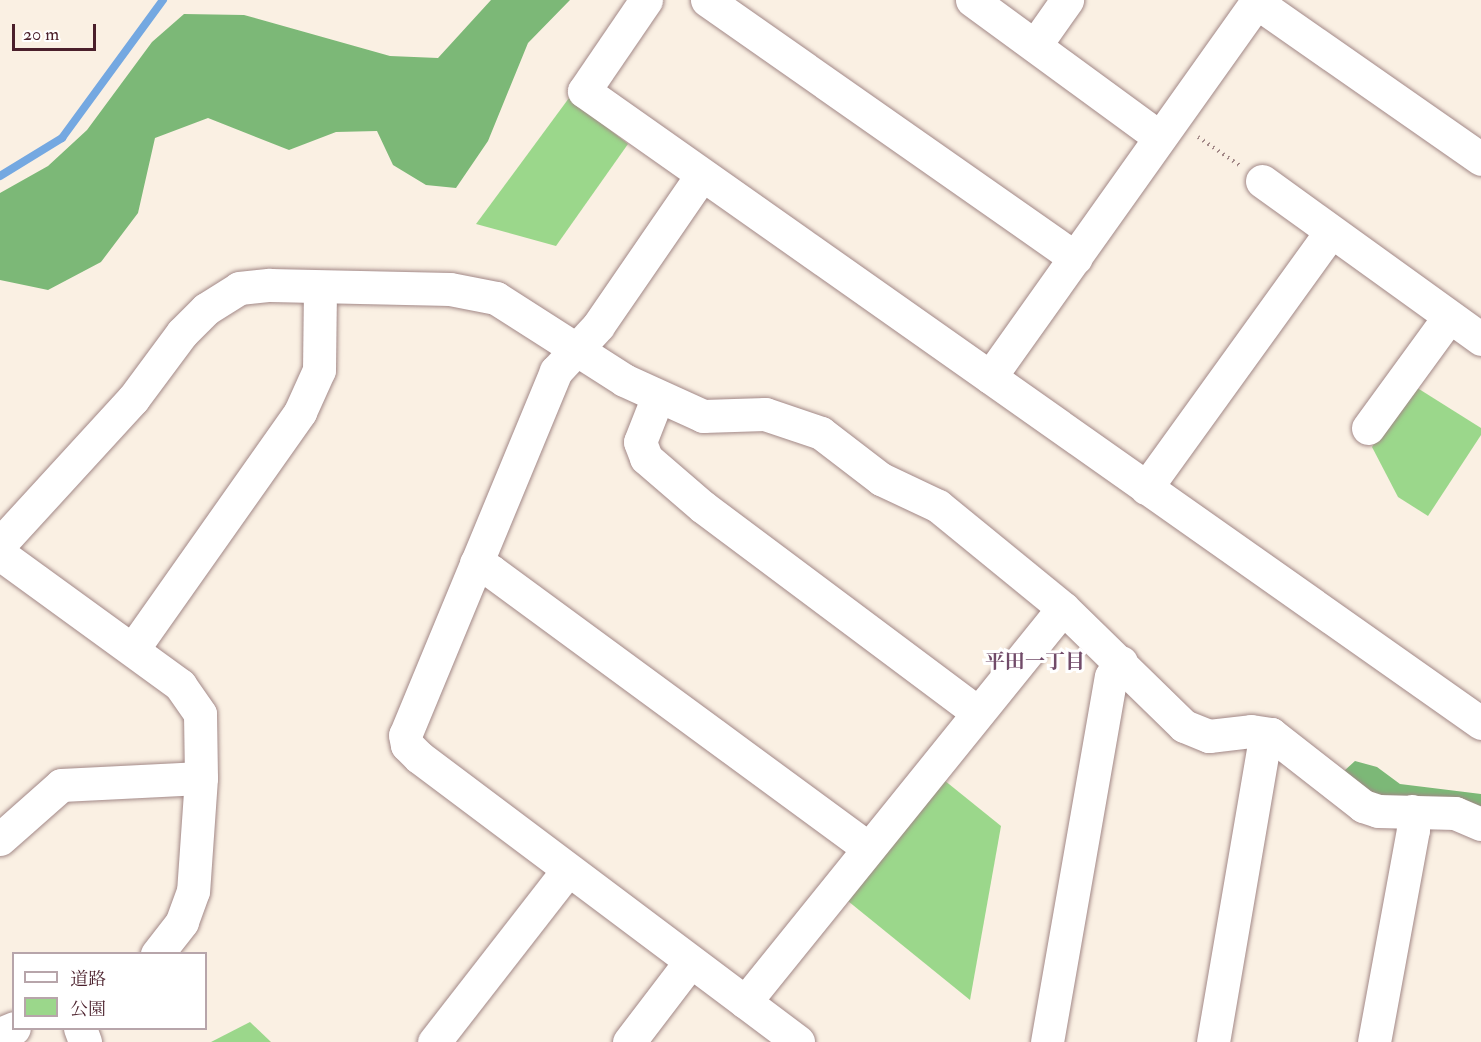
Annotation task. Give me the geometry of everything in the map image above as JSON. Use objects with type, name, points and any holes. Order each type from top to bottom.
[{"type":"street","points":[[646,0],[584,91],[701,176],[1481,723]]},
{"type":"street","points":[[707,0],[1076,258]]},
{"type":"street","points":[[972,0],[1166,129]]},
{"type":"street","points":[[1036,44],[1067,0]]},
{"type":"street","points":[[990,377],[1257,1],[1481,159]]},
{"type":"street","points":[[701,176],[598,326],[556,371],[405,735],[407,745],[568,870],[798,1042]]},
{"type":"street","points":[[1262,181],[1330,233],[1481,339]]},
{"type":"street","points":[[1146,488],[1330,233]]},
{"type":"street","points":[[132,649],[300,412],[319,370],[320,287]]},
{"type":"street","points":[[0,544],[133,399],[182,333],[206,309],[239,288],[450,289],[496,298],[532,318],[573,351],[658,396],[703,416],[765,414],[821,433],[880,479],[938,506],[1063,608],[1184,726],[1209,736],[1251,731],[1271,734],[1364,807],[1455,813],[1481,824]]},
{"type":"street","points":[[1368,428],[1449,317]]},
{"type":"street","points":[[658,396],[640,442],[646,458],[703,507],[976,711]]},
{"type":"street","points":[[0,554],[180,685],[200,714],[201,778],[194,891],[182,922],[159,952]]},
{"type":"street","points":[[476,563],[492,571],[868,848]]},
{"type":"street","points":[[745,1002],[976,711],[1063,608]]},
{"type":"street","points":[[1047,1042],[1111,677],[1120,662]]},
{"type":"street","points":[[1213,1042],[1263,750],[1271,734]]},
{"type":"street","points":[[0,839],[61,785],[201,778]]},
{"type":"street","points":[[1374,1042],[1413,830],[1412,811]]},
{"type":"street","points":[[434,1042],[568,870]]},
{"type":"street","points":[[629,1042],[690,962]]},
{"type":"path","points":[[1166,129],[1262,181]]},
{"type":"green space","points":[[491,0],[570,0],[528,43],[488,141],[456,188],[426,185],[393,165],[377,131],[336,132],[289,150],[208,118],[155,138],[138,213],[101,262],[48,290],[0,280],[0,193],[48,166],[87,130],[152,42],[184,14],[244,15],[390,56],[438,58]]},
{"type":"green space","points":[[569,98],[628,144],[556,246],[476,224]]},
{"type":"green space","points":[[1411,384],[1481,428],[1481,435],[1428,516],[1398,497],[1372,447]]},
{"type":"green space","points":[[1355,761],[1377,767],[1400,784],[1481,794],[1481,809],[1382,797],[1366,792],[1344,771]]},
{"type":"green space","points":[[939,776],[1001,826],[970,1000],[843,897]]},
{"type":"green space","points":[[250,1022],[271,1042],[211,1042]]},
{"type":"waterway","points":[[0,176],[62,138],[163,0]]},
{"type":"district","name":"平田一丁目","points":[[1035,661]]}]
